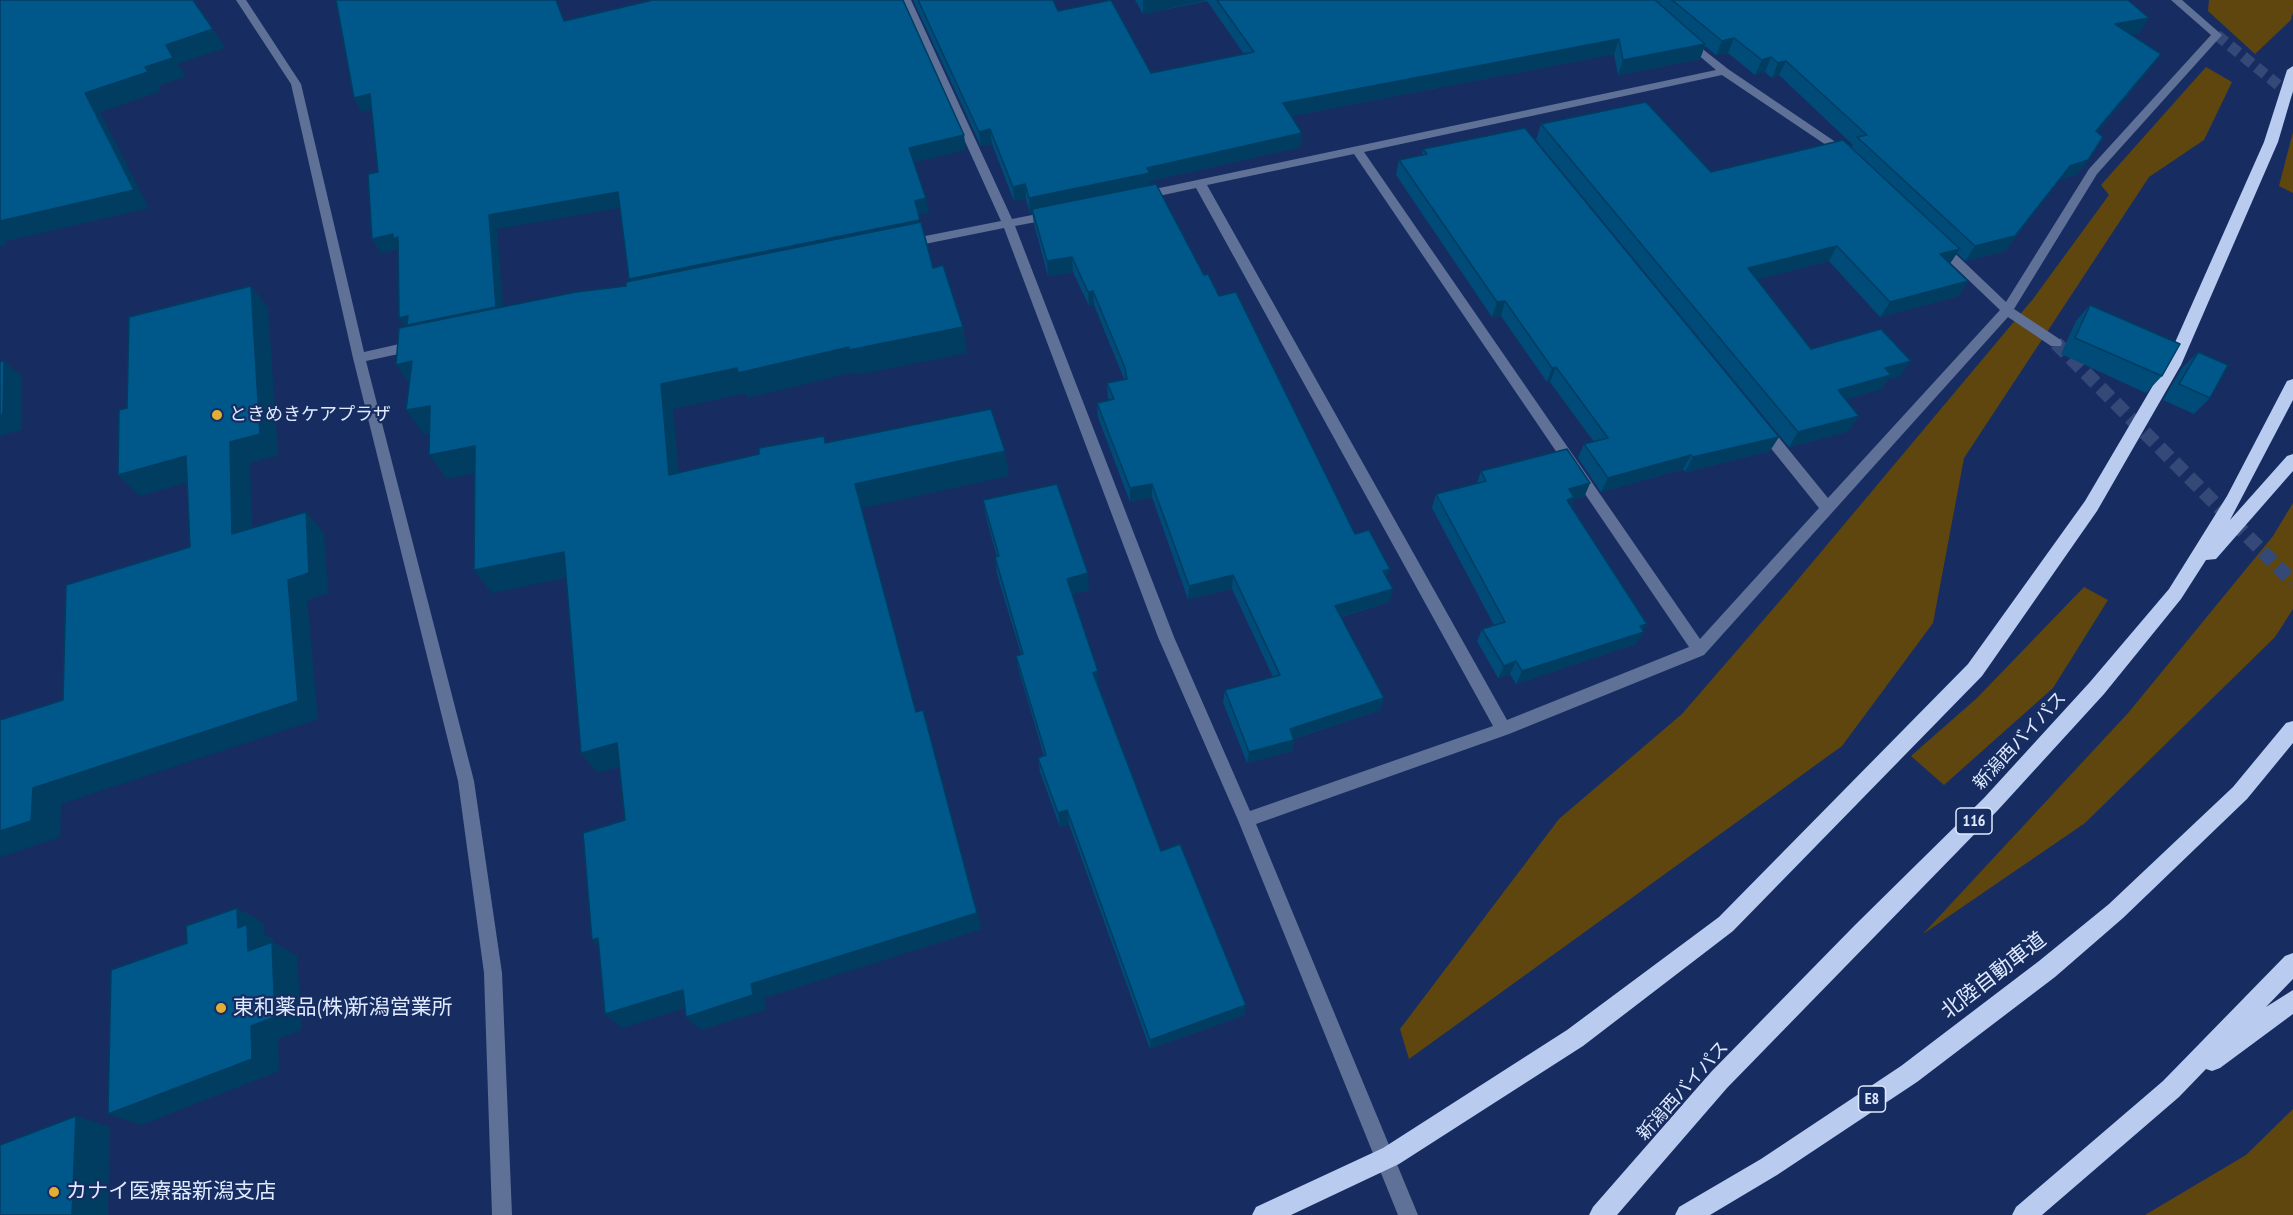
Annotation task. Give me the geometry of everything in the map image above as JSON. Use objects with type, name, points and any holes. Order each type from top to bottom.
[{"type":"highway","points":[[1264,1215],[1391,1156],[1575,1038],[1726,924],[1975,670],[2091,506],[2173,365],[2271,142],[2293,70]]},
{"type":"highway","name":"新潟西バイパス","points":[[1601,1215],[1719,1080],[1862,932],[1991,804],[2097,688],[2175,594],[2233,500],[2293,385]]},
{"type":"highway","points":[[2175,594],[2293,460]]},
{"type":"highway","name":"北陸自動車道","points":[[1687,1215],[1769,1167],[1909,1074],[2047,969],[2116,910],[2240,793],[2293,729]]},
{"type":"highway","points":[[2171,1089],[2293,964]]},
{"type":"highway","points":[[2024,1215],[2171,1089],[2293,1001]]},
{"type":"street","points":[[241,0],[296,84],[359,358],[466,782],[494,973],[502,1215]]},
{"type":"street","points":[[906,0],[1008,224],[1166,638],[1246,820],[1408,1215]]},
{"type":"street","points":[[1246,820],[1503,729],[1699,650],[2007,310],[2093,172],[2217,35],[2176,0]]},
{"type":"street","points":[[1680,33],[1724,71],[1833,145],[1851,162]]},
{"type":"street","points":[[1132,198],[1357,150],[1513,123],[1724,71]]},
{"type":"street","points":[[1357,150],[1699,650]]},
{"type":"street","points":[[1200,184],[1503,729]]},
{"type":"street","points":[[896,245],[1065,212]]},
{"type":"street","points":[[1929,236],[2007,310],[2056,343]]},
{"type":"street","points":[[359,358],[430,343]]},
{"type":"street","points":[[1752,415],[1828,508]]},
{"type":"shaded area","points":[[2209,0],[2293,0],[2293,12],[2291,20],[2255,54],[2208,11]]},
{"type":"shaded area","points":[[2206,67],[2232,82],[2204,140],[2149,177],[1964,458],[1933,623],[1842,746],[1409,1059],[1400,1029],[1559,819],[1682,714],[1785,595],[2033,299],[2109,195],[2101,185]]},
{"type":"shaded area","points":[[2293,132],[2293,193],[2279,186]]},
{"type":"shaded area","points":[[2293,503],[2293,609],[2275,637],[2085,823],[1923,934],[2129,712],[2273,536]]},
{"type":"shaded area","points":[[2084,587],[2108,600],[2053,688],[1944,785],[1911,756],[1977,698]]},
{"type":"shaded area","points":[[2293,1109],[2293,1215],[2145,1215],[2246,1155]]},
{"type":"building","points":[[0,0],[193,0],[213,29],[166,45],[173,58],[145,67],[148,72],[85,93],[134,190],[0,221]]},
{"type":"building","points":[[336,0],[556,0],[564,21],[653,0],[903,0],[964,135],[909,148],[926,198],[915,201],[920,220],[629,279],[618,192],[489,215],[496,307],[407,325],[408,316],[399,318],[398,237],[393,239],[393,234],[372,239],[368,174],[378,172],[370,94],[354,98]]},
{"type":"building","points":[[918,0],[1053,0],[1058,11],[1111,0],[1151,73],[1254,52],[1217,0],[1655,0],[1705,44],[1623,60],[1619,39],[1283,103],[1302,133],[1147,168],[1150,173],[1029,198],[1025,184],[1013,187],[990,129],[979,132]]},
{"type":"building","points":[[1672,0],[2128,0],[2149,18],[2115,24],[2161,54],[2096,131],[2103,137],[2088,160],[2070,166],[2015,236],[1975,246],[1857,137],[1867,135],[1786,61],[1778,63],[1771,57],[1762,60],[1734,38],[1722,41]]},
{"type":"building","points":[[1646,102],[1711,172],[1843,140],[1960,249],[1940,254],[1968,281],[1890,302],[1837,246],[1748,268],[1811,349],[1881,329],[1911,361],[1885,368],[1891,375],[1838,390],[1859,416],[1798,432],[1541,124]]},
{"type":"building","points":[[1525,128],[1779,437],[1693,457],[1691,455],[1608,478],[1584,444],[1608,438],[1556,367],[1552,368],[1505,301],[1497,302],[1399,160],[1427,154],[1423,149]]},
{"type":"building","points":[[1156,184],[1204,275],[1208,274],[1219,296],[1236,292],[1355,534],[1369,530],[1390,569],[1383,571],[1393,589],[1335,606],[1384,698],[1290,729],[1294,740],[1249,752],[1225,690],[1280,675],[1233,575],[1189,586],[1152,484],[1130,488],[1097,403],[1114,399],[1107,383],[1127,379],[1125,368],[1093,291],[1088,292],[1072,257],[1047,261],[1032,209]]},
{"type":"building","points":[[921,222],[933,268],[943,265],[963,327],[849,350],[849,347],[738,373],[737,368],[661,384],[669,475],[759,454],[759,448],[824,436],[825,443],[991,409],[1005,451],[855,484],[916,712],[923,710],[977,913],[751,984],[753,995],[686,1017],[683,990],[605,1014],[598,938],[592,940],[583,833],[625,820],[617,743],[581,753],[564,552],[474,570],[475,446],[429,455],[430,406],[406,410],[412,361],[396,365],[399,328],[576,292],[626,286],[626,282]]},
{"type":"building","points":[[251,286],[260,434],[230,442],[232,534],[306,512],[309,573],[288,580],[298,701],[33,788],[31,821],[0,831],[0,720],[63,700],[66,585],[190,547],[186,456],[118,475],[119,410],[127,408],[129,317]]},
{"type":"building","points":[[2090,305],[2180,344],[2162,376],[2075,338]]},
{"type":"building","points":[[2198,352],[2228,365],[2210,398],[2179,384]]},
{"type":"building","points":[[4,361],[3,414],[0,415],[0,362]]},
{"type":"building","points":[[1567,449],[1590,483],[1569,489],[1574,497],[1567,500],[1647,624],[1640,626],[1644,632],[1522,671],[1516,661],[1504,666],[1482,629],[1505,622],[1436,494],[1486,481],[1481,471]]},
{"type":"building","points":[[1057,484],[1088,573],[1067,579],[1098,671],[1093,673],[1161,851],[1180,844],[1246,1005],[1150,1040],[1067,810],[1058,813],[1038,758],[1046,755],[1016,656],[1023,654],[995,557],[999,556],[983,500]]},
{"type":"building","name":"東和薬品(株)新潟営業所","points":[[237,908],[238,928],[247,924],[248,951],[272,942],[275,1017],[251,1026],[252,1059],[108,1114],[111,970],[187,943],[186,926]]},
{"type":"building","name":"カナイ医療器新潟支店","points":[[76,1116],[72,1215],[0,1215],[0,1145]]},
{"type":"tunnel","points":[[2217,35],[2293,97]]},
{"type":"tunnel","points":[[2056,343],[2293,582]]},
{"type":"place","name":"ときめきケアプラザ","points":[[217,415]]},
{"type":"place","name":"東和薬品(株)新潟営業所","points":[[221,1008]]},
{"type":"place","name":"カナイ医療器新潟支店","points":[[54,1192]]}]
